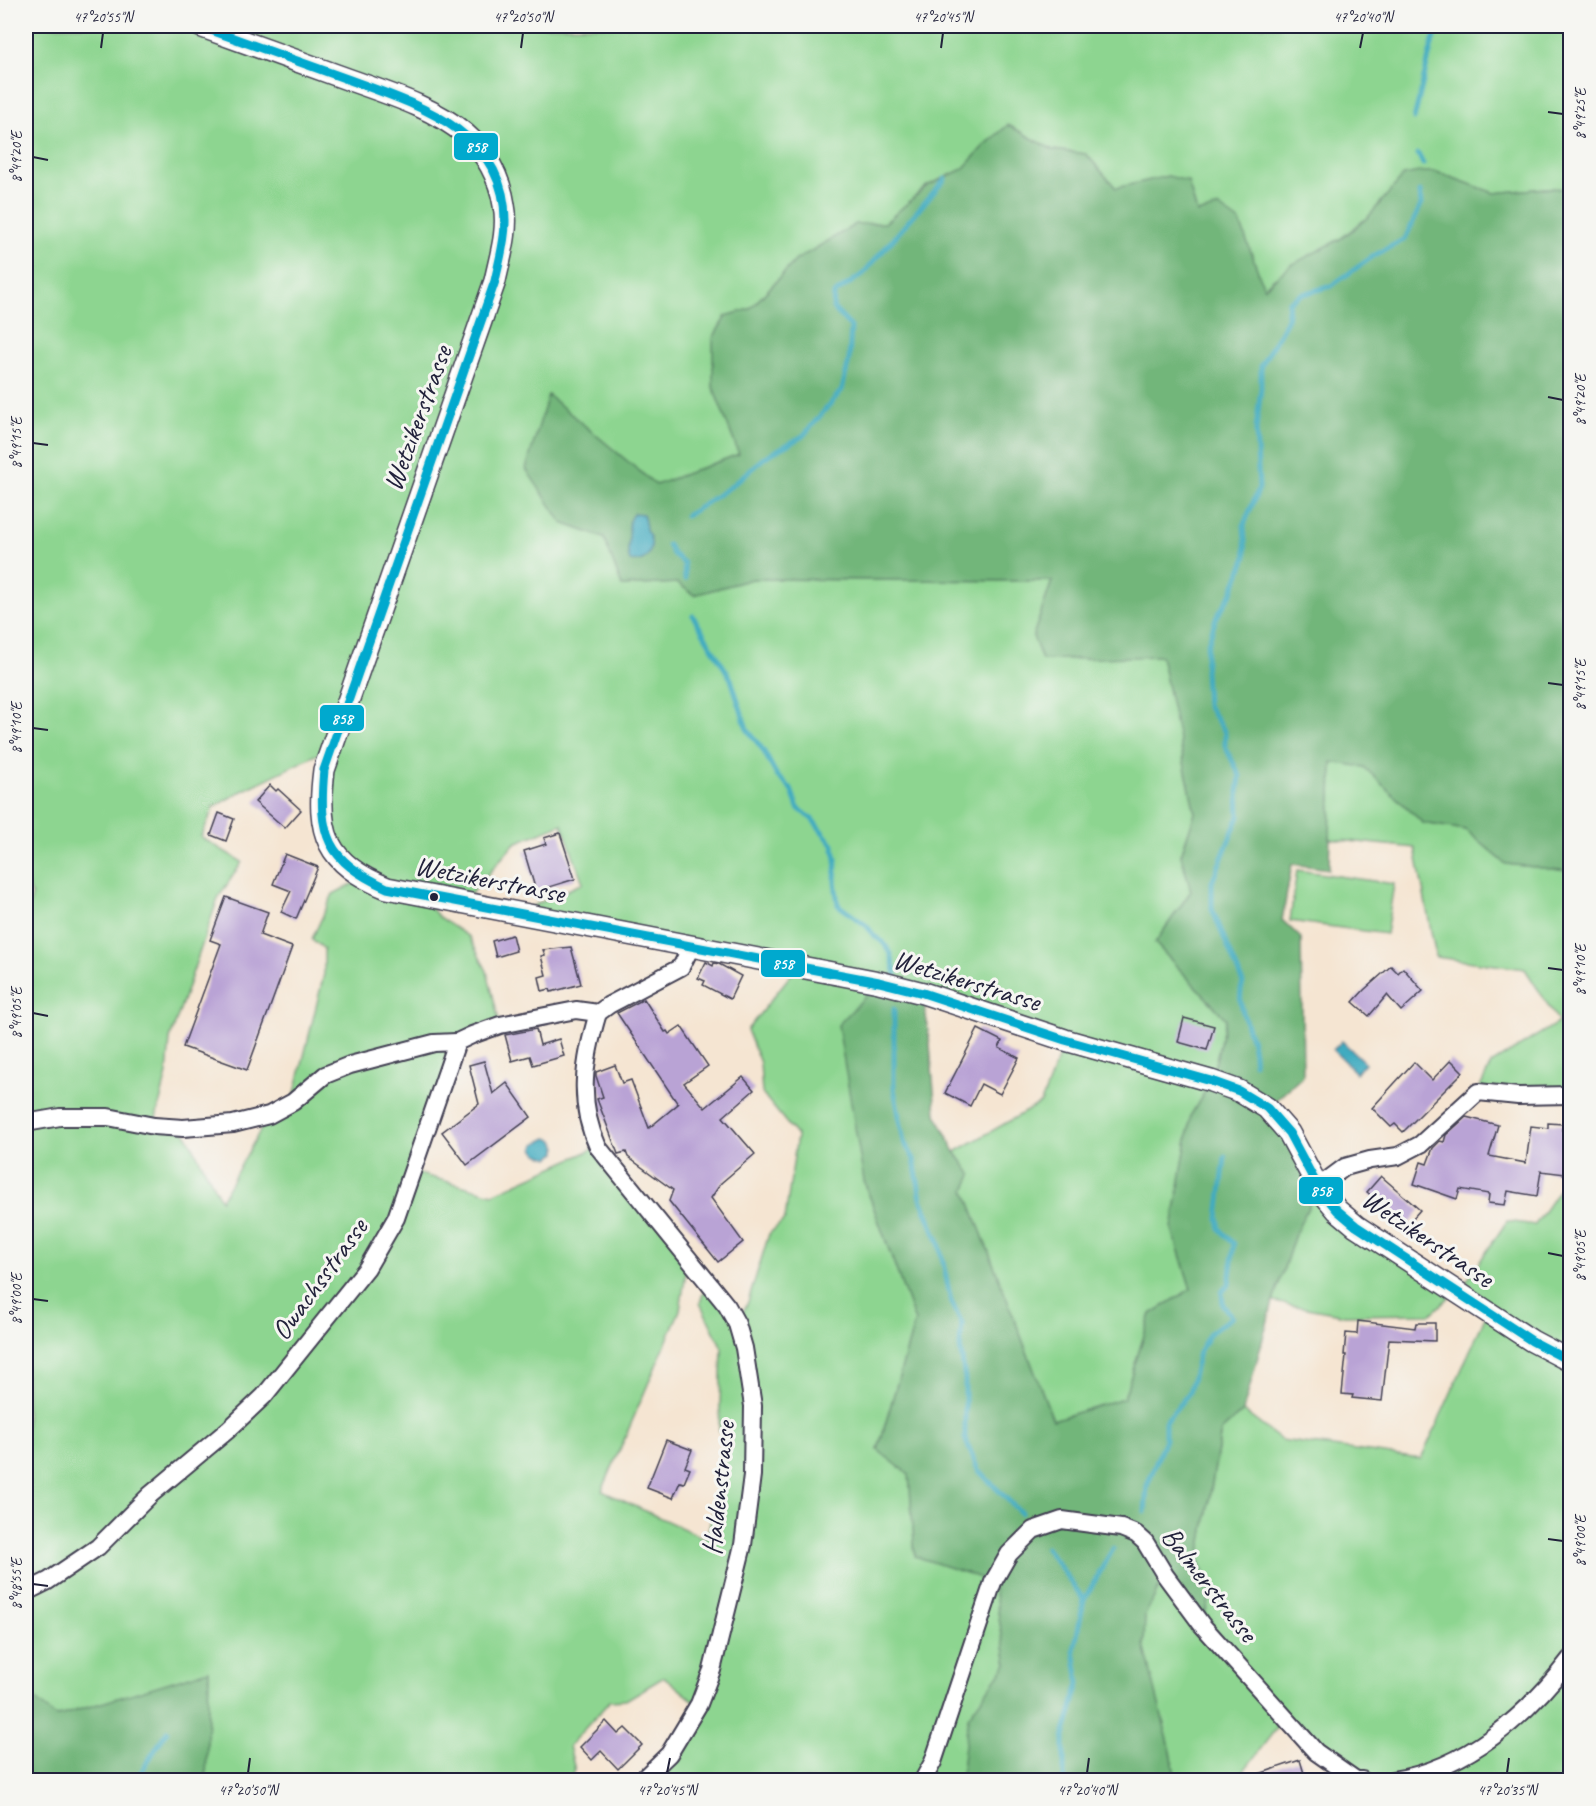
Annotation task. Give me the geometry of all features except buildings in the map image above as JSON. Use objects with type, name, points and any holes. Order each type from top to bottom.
[{"type":"street","name":"Wetzikerstrasse","points":[[200,26],[383,92],[426,109],[446,120],[466,135],[486,158],[496,177],[505,206],[504,239],[495,281],[324,770],[320,798],[322,822],[330,843],[346,867],[363,878],[387,888],[879,982],[923,993],[1065,1040],[1239,1091],[1267,1107],[1289,1133],[1318,1187],[1337,1210],[1356,1226],[1532,1341],[1570,1361]]},
{"type":"street","points":[[26,1123],[60,1116],[108,1117],[154,1126],[183,1128],[233,1124],[269,1115],[292,1102],[325,1075],[350,1065],[434,1043],[457,1042],[490,1028],[519,1021],[576,1010],[598,1013],[681,967],[691,947]]},
{"type":"street","name":"Haldenstrasse","points":[[598,1013],[590,1041],[584,1086],[589,1128],[598,1147],[727,1306],[737,1324],[744,1348],[753,1406],[752,1475],[743,1545],[712,1670],[699,1704],[669,1754],[642,1780]]},
{"type":"street","name":"Owachsstrasse","points":[[26,1592],[48,1581],[98,1547],[150,1495],[228,1430],[264,1396],[367,1268],[396,1218],[457,1042]]},
{"type":"street","points":[[1318,1187],[1345,1167],[1398,1156],[1421,1144],[1478,1092],[1518,1096],[1570,1095]]},
{"type":"street","name":"Balmerstrasse","points":[[923,1780],[933,1762],[993,1582],[1009,1554],[1033,1530],[1062,1520],[1121,1528],[1136,1534],[1145,1542],[1165,1575],[1202,1625],[1316,1752],[1356,1780],[1362,1780]]},
{"type":"street","points":[[1392,1780],[1445,1765],[1483,1744],[1513,1722],[1549,1687],[1570,1659]]},
{"type":"green space","points":[[26,26],[1570,26],[1570,189],[1546,188],[1494,193],[1437,172],[1369,216],[1340,239],[1274,278],[1263,288],[1240,222],[1196,213],[1168,176],[1116,188],[1086,154],[1053,150],[1008,125],[963,169],[927,186],[885,223],[856,224],[796,260],[750,309],[713,387],[739,454],[656,485],[549,396],[562,523],[604,538],[622,586],[677,583],[694,595],[752,579],[1052,581],[1033,636],[1042,660],[1161,655],[1195,813],[1181,855],[1191,891],[1155,943],[1226,1019],[1211,1081],[1191,1115],[1172,1229],[1191,1289],[1151,1314],[1124,1398],[1053,1420],[965,1190],[972,1175],[955,1152],[1041,1103],[1065,1040],[923,993],[864,1181],[915,1321],[878,1450],[910,1475],[915,1556],[993,1582],[1007,1665],[969,1717],[961,1780],[642,1780],[699,1705],[664,1677],[626,1700],[610,1701],[569,1746],[575,1770],[571,1780],[206,1780],[209,1671],[55,1717],[26,1692],[26,919],[32,895],[26,881]],"holes":[[[330,748],[330,843],[362,879],[333,894],[312,939],[324,949],[324,974],[293,1101],[269,1115],[221,1200],[183,1128],[154,1126],[167,1074],[170,1039],[218,898],[242,862],[201,837],[214,807]],[[562,824],[583,883],[515,914],[797,967],[747,1030],[760,1063],[762,1093],[797,1136],[785,1219],[769,1234],[748,1302],[737,1323],[711,1288],[703,1293],[700,1303],[722,1348],[719,1430],[729,1448],[706,1539],[602,1491],[680,1310],[688,1259],[598,1147],[493,1194],[412,1172],[457,1042],[500,1025],[487,971],[469,937],[439,917],[430,907],[462,904],[515,843]]]},
{"type":"green space","points":[[1008,125],[1053,150],[1086,154],[1116,188],[1168,176],[1188,181],[1197,213],[1219,207],[1240,222],[1264,288],[1291,265],[1353,230],[1369,216],[1404,175],[1437,172],[1494,193],[1546,188],[1570,189],[1570,871],[1506,864],[1466,830],[1423,823],[1364,767],[1332,762],[1329,869],[1292,864],[1282,920],[1301,938],[1303,1076],[1267,1108],[1318,1187],[1295,1234],[1273,1302],[1243,1411],[1221,1431],[1199,1559],[1211,1594],[1202,1625],[1165,1576],[1145,1615],[1144,1645],[1172,1756],[1175,1780],[961,1780],[968,1717],[1007,1664],[993,1582],[915,1556],[909,1475],[878,1450],[915,1321],[864,1181],[838,1025],[879,982],[923,993],[936,1114],[955,1152],[972,1175],[965,1190],[1053,1420],[1124,1398],[1151,1314],[1191,1289],[1172,1229],[1191,1115],[1211,1081],[1226,1019],[1155,943],[1191,891],[1181,855],[1195,813],[1161,656],[1042,660],[1033,636],[1052,581],[752,579],[694,595],[677,583],[622,586],[604,538],[562,523],[526,469],[548,395],[656,485],[739,454],[713,387],[713,338],[726,316],[750,309],[796,260],[856,224],[885,223],[927,186],[963,169]]},
{"type":"green space","points":[[1332,762],[1364,766],[1423,823],[1466,830],[1506,864],[1570,871],[1570,1095],[1478,1092],[1491,1064],[1559,1022],[1525,969],[1436,957],[1415,848],[1330,839]]},
{"type":"green space","points":[[1297,870],[1394,884],[1386,934],[1290,921]]},
{"type":"green space","points":[[1564,1182],[1570,1182],[1570,1780],[1356,1780],[1285,1717],[1242,1773],[1240,1780],[1175,1780],[1172,1756],[1143,1645],[1145,1615],[1165,1575],[1211,1594],[1199,1559],[1221,1431],[1243,1411],[1281,1440],[1421,1459],[1487,1313],[1458,1294],[1507,1221],[1535,1225]]},
{"type":"green space","points":[[1318,1187],[1455,1292],[1431,1314],[1345,1315],[1273,1302],[1295,1234]]},
{"type":"green space","points":[[209,1670],[206,1780],[26,1780],[26,1692],[56,1717]]},
{"type":"water","points":[[634,513],[643,514],[651,542],[648,556],[640,561],[630,561],[628,552],[629,521]]},
{"type":"water","points":[[1342,1041],[1365,1063],[1356,1073],[1333,1050]]},
{"type":"water","points":[[547,1138],[554,1140],[557,1147],[557,1153],[549,1158],[537,1154],[534,1148],[535,1144]]},
{"type":"waterway","points":[[1414,119],[1433,40],[1440,26]]},
{"type":"waterway","points":[[1418,154],[1423,164]]},
{"type":"waterway","points":[[686,516],[730,487],[765,457],[803,436],[842,390],[849,360],[851,327],[833,308],[834,294],[863,274],[945,179]]},
{"type":"waterway","points":[[1254,1063],[1252,1043],[1241,1002],[1243,983],[1212,909],[1212,882],[1239,816],[1240,776],[1225,746],[1225,732],[1207,705],[1205,671],[1207,647],[1216,618],[1232,592],[1246,557],[1244,525],[1259,488],[1256,429],[1261,366],[1287,320],[1289,302],[1300,295],[1331,286],[1375,255],[1405,239],[1421,205],[1420,192]]},
{"type":"waterway","points":[[668,545],[673,554],[684,563],[685,579]]},
{"type":"waterway","points":[[693,616],[731,679],[747,729],[763,750],[777,776],[791,789],[798,808],[812,819],[833,845],[836,859],[835,881],[838,905],[867,926],[874,936],[883,942],[891,954],[896,975]]},
{"type":"waterway","points":[[894,1009],[894,1089],[904,1142],[914,1159],[921,1199],[939,1243],[951,1301],[962,1323],[960,1346],[965,1379],[965,1438],[978,1470],[1021,1513]]},
{"type":"waterway","points":[[1145,1512],[1147,1486],[1165,1439],[1165,1422],[1189,1393],[1199,1352],[1210,1333],[1232,1317],[1223,1305],[1222,1292],[1229,1284],[1234,1244],[1220,1229],[1218,1218],[1225,1157]]},
{"type":"waterway","points":[[1046,1548],[1084,1600],[1074,1650],[1079,1683],[1064,1736],[1064,1780]]},
{"type":"waterway","points":[[1084,1600],[1113,1549]]},
{"type":"waterway","points":[[136,1780],[167,1731]]},
{"type":"transit line","name":"858","points":[[200,26],[404,100],[430,113],[454,127],[475,145],[491,166],[502,192],[505,230],[495,281],[324,770],[322,793],[325,829],[330,843],[351,867],[387,888],[879,982],[923,993],[1065,1040],[1239,1091],[1267,1108],[1289,1133],[1318,1187],[1337,1210],[1356,1226],[1532,1341],[1570,1361]]}]
